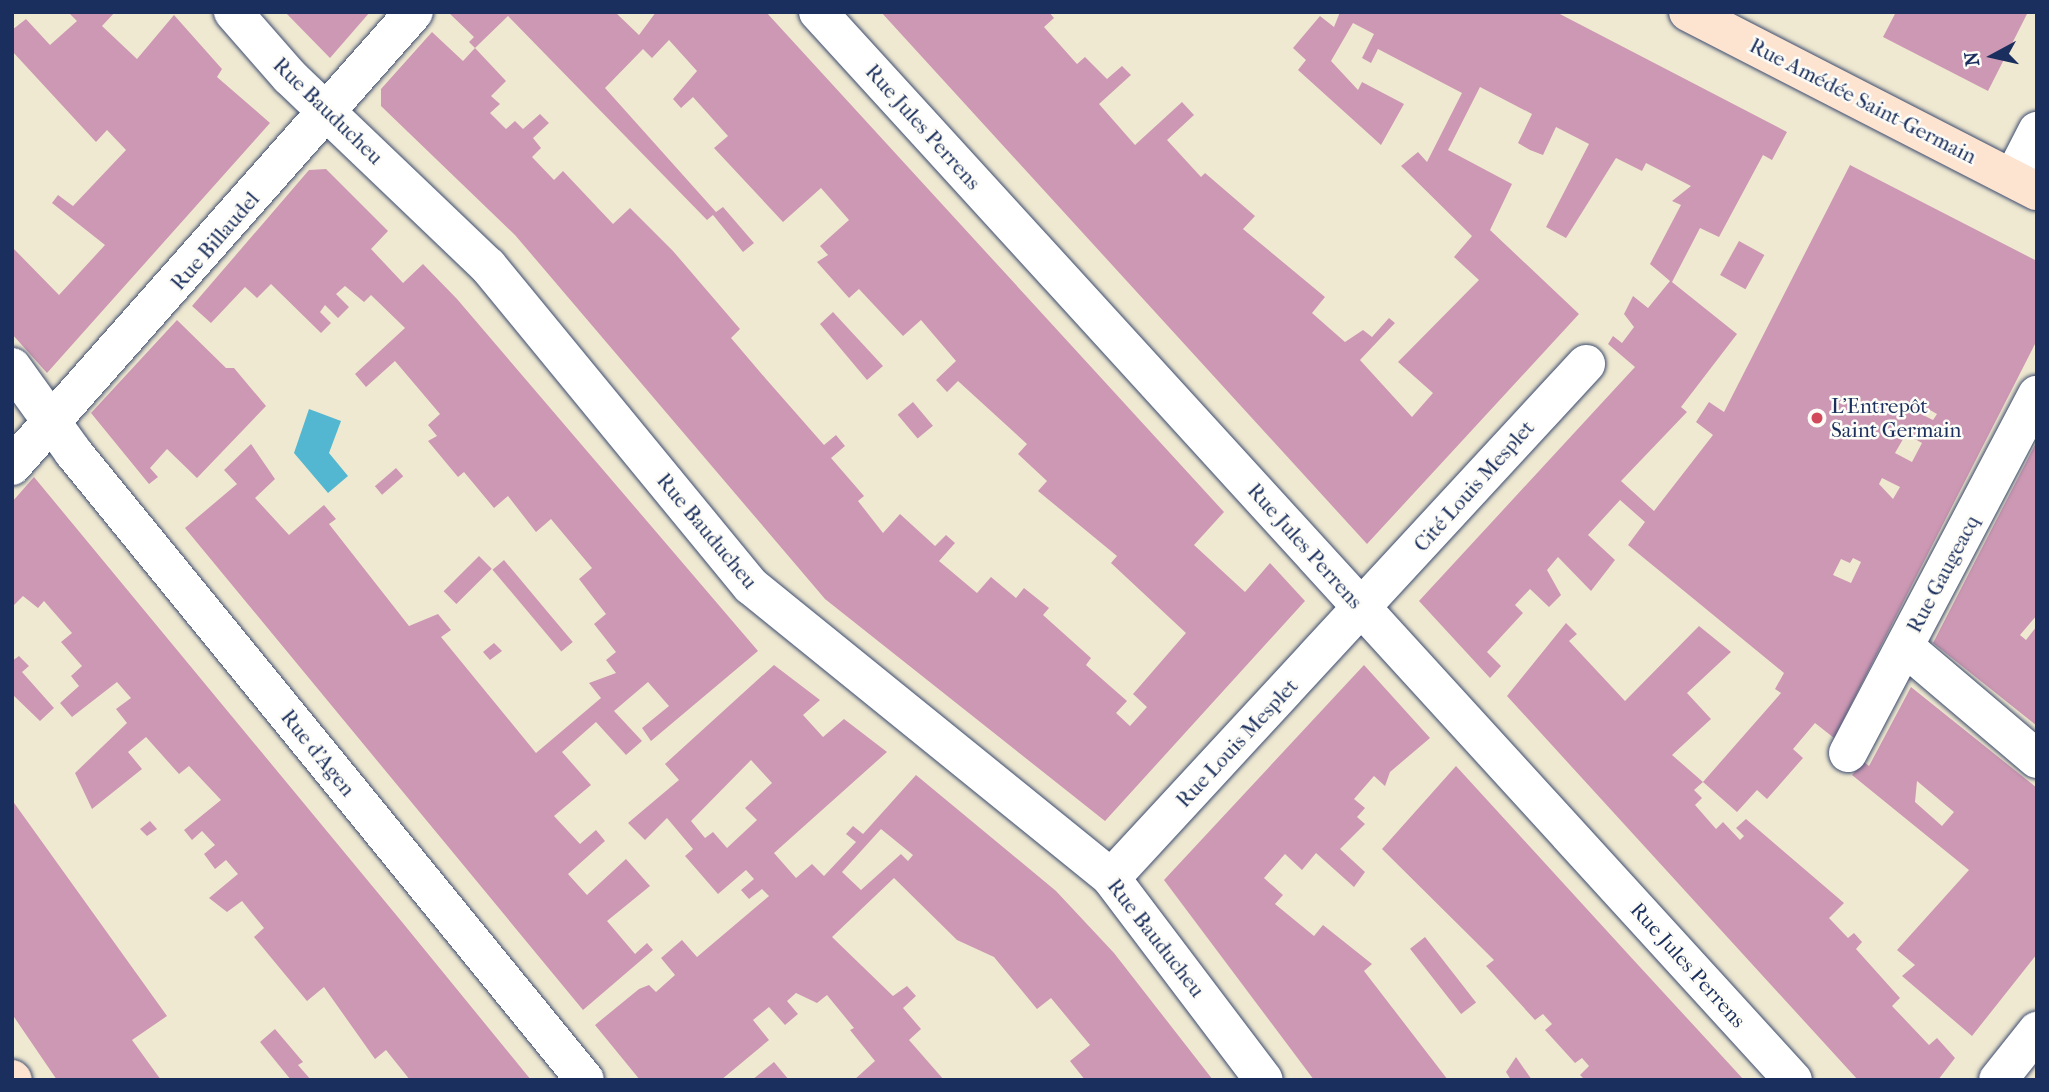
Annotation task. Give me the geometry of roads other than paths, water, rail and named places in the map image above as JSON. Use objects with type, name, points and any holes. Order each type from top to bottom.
[{"type":"street","name":"Rue Bauducheu","points":[[233,12],[328,111],[488,266],[751,586],[1111,878],[1264,1080]]},
{"type":"street","name":"Rue Billaudel","points":[[12,466],[53,424],[414,12]]},
{"type":"street","name":"Rue Jules Perrens","points":[[818,12],[1793,1080]]},
{"type":"street","name":"Rue Amédée Saint-Germain","points":[[1688,12],[2025,184]]},
{"type":"street","points":[[2025,184],[2037,131]]},
{"type":"street","name":"Cité Louis Mesplet","points":[[1363,609],[1586,364]]},
{"type":"street","name":"Rue d'Agen","points":[[12,367],[53,424],[585,1080]]},
{"type":"street","name":"Rue Gaugeacq","points":[[1848,753],[2037,395]]},
{"type":"street","name":"Rue Louis Mesplet","points":[[1111,878],[1363,609]]},
{"type":"street","points":[[1905,647],[2037,759]]},
{"type":"street","points":[[1998,1080],[2037,1031]]},
{"type":"water","points":[[309,409],[341,421],[329,453],[348,476],[328,493],[294,453]]},
{"type":"place","name":"L'Entrepôt Saint Germain","points":[[1817,418]]}]
